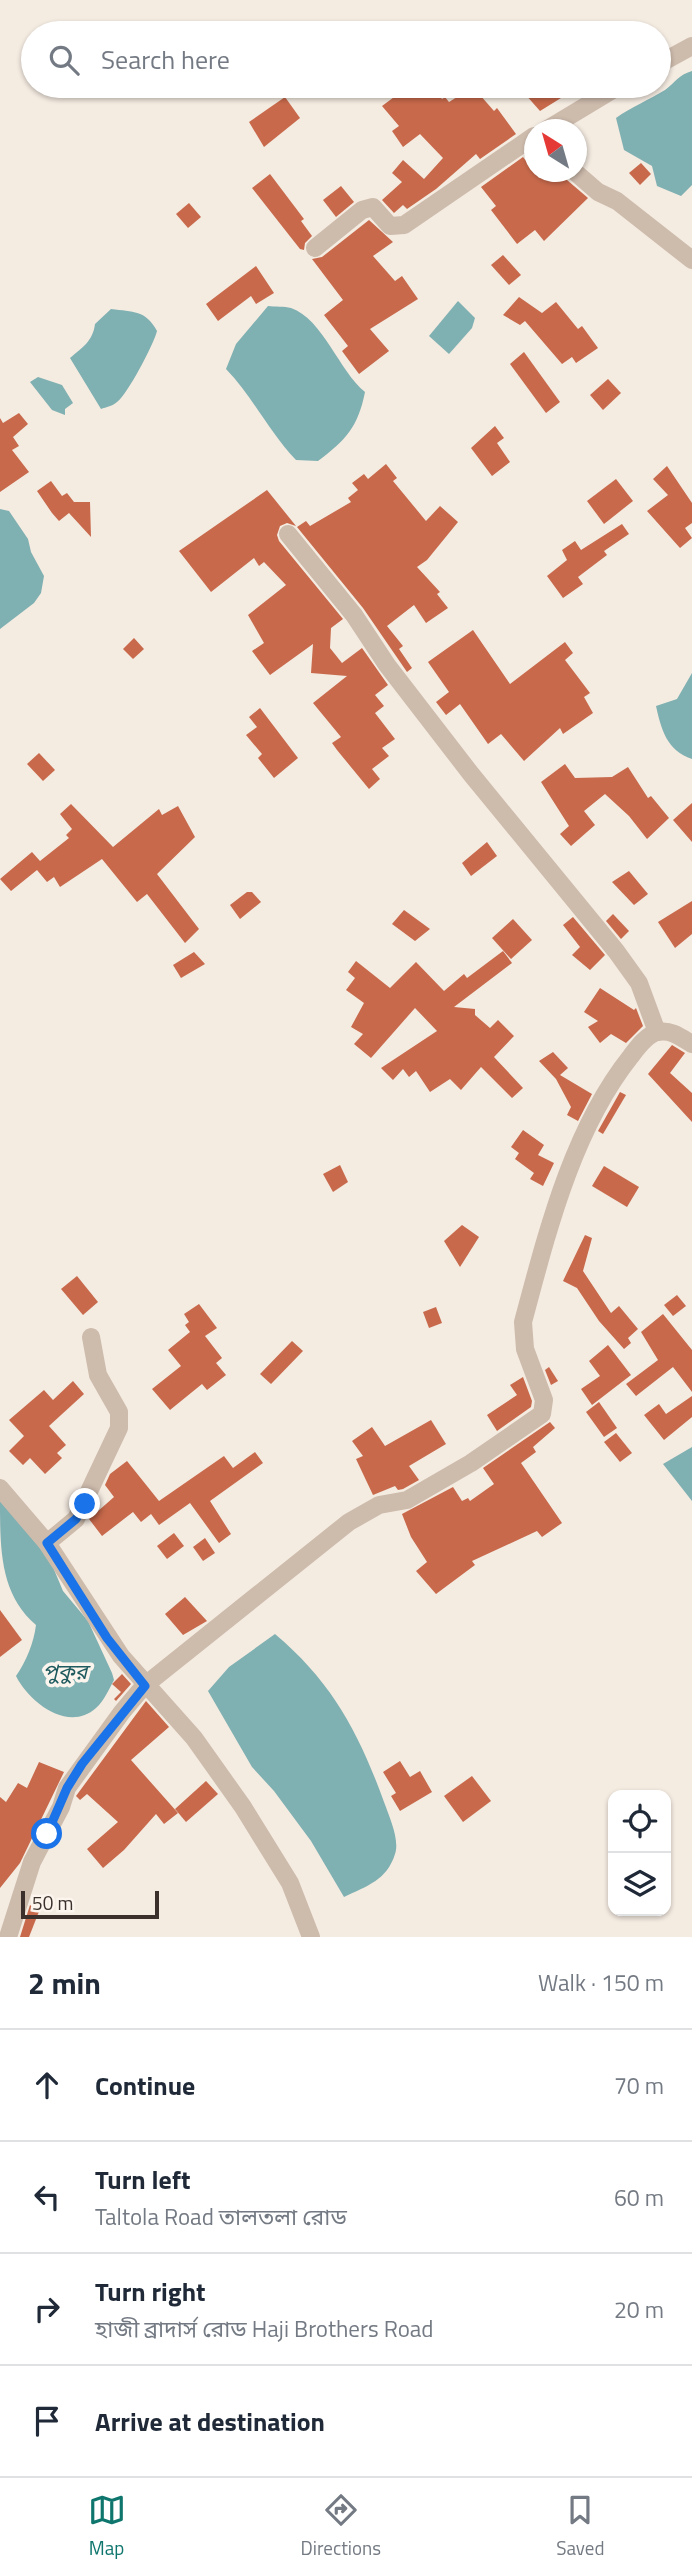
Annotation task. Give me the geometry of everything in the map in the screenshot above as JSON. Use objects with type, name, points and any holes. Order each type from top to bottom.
[{"type":"street","points":[[671,57],[692,46]]},
{"type":"street","points":[[564,119],[599,98]]},
{"type":"street","points":[[315,248],[362,210],[373,207],[390,226],[404,225],[524,143]]},
{"type":"street","points":[[586,182],[598,192],[617,201],[692,260]]},
{"type":"street","points":[[288,534],[354,615],[387,665],[471,774],[639,983],[657,1032]]},
{"type":"street","points":[[8,1937],[32,1862],[61,1807],[67,1788],[96,1746],[145,1686],[349,1522],[379,1505],[407,1500],[471,1463],[542,1413],[544,1400],[525,1349],[523,1322],[535,1276],[572,1168],[596,1109],[615,1076],[640,1044],[657,1032],[673,1032],[692,1044]]},
{"type":"street","points":[[47,1543],[76,1519],[119,1428],[119,1412],[98,1376],[91,1336]]},
{"type":"street","points":[[0,1488],[47,1543],[107,1638],[145,1686],[194,1738],[274,1854],[290,1883],[312,1937]]},
{"type":"water","points":[[692,71],[692,185],[681,196],[657,186],[652,166],[624,150],[616,118],[650,98],[671,98],[671,85]]},
{"type":"water","points":[[458,301],[475,318],[472,328],[449,354],[429,336]]},
{"type":"water","points":[[268,306],[291,308],[302,314],[322,334],[347,372],[365,392],[359,415],[349,432],[318,461],[296,460],[226,369],[236,344]]},
{"type":"water","points":[[111,309],[143,316],[157,331],[127,390],[115,403],[101,409],[70,358],[86,344],[95,324]]},
{"type":"water","points":[[38,377],[62,385],[73,403],[65,409],[65,415],[52,410],[30,382]]},
{"type":"water","points":[[0,509],[9,511],[28,539],[31,552],[44,576],[41,593],[34,603],[0,629]]},
{"type":"water","points":[[692,673],[692,759],[677,751],[666,738],[656,706],[677,699]]},
{"type":"water","points":[[692,1447],[692,1501],[663,1464]]},
{"type":"water","name":"পুকুর","points":[[0,1499],[50,1560],[63,1591],[88,1621],[112,1673],[114,1680],[104,1698],[96,1708],[85,1715],[62,1716],[50,1711],[30,1695],[16,1676],[29,1652],[36,1625],[15,1599],[4,1569]]},
{"type":"water","points":[[275,1634],[313,1671],[342,1710],[364,1753],[393,1828],[396,1848],[387,1870],[375,1881],[344,1897],[311,1841],[274,1791],[252,1767],[208,1691],[229,1667]]},
{"type":"building","points":[[284,98],[300,118],[264,147],[249,122]]},
{"type":"building","points":[[393,98],[446,98],[449,102],[455,98],[483,98],[494,111],[497,108],[516,134],[480,159],[476,154],[436,189],[407,209],[403,205],[394,213],[382,200],[402,182],[392,173],[403,160],[424,179],[443,158],[420,134],[403,147],[392,131],[399,126],[382,106]]},
{"type":"building","points":[[529,98],[561,98],[540,111]]},
{"type":"building","points":[[523,157],[524,182],[569,182],[588,198],[544,241],[535,230],[517,244],[491,210],[496,206],[481,187]]},
{"type":"building","points":[[641,163],[651,174],[640,185],[629,173]]},
{"type":"building","points":[[270,174],[304,219],[301,221],[312,236],[305,243],[304,250],[300,249],[252,188]]},
{"type":"building","points":[[341,186],[354,202],[336,217],[323,200]]},
{"type":"building","points":[[189,203],[201,217],[188,228],[176,214]]},
{"type":"building","points":[[369,220],[393,242],[373,256],[395,281],[402,276],[418,299],[370,329],[389,351],[359,374],[342,351],[348,346],[324,315],[343,300],[312,259],[322,257]]},
{"type":"building","points":[[503,255],[521,275],[509,285],[491,265]]},
{"type":"building","points":[[256,266],[274,293],[256,304],[251,296],[218,321],[206,304]]},
{"type":"building","points":[[519,297],[542,313],[556,302],[578,329],[582,326],[598,348],[576,363],[572,357],[562,364],[525,321],[520,325],[503,315]]},
{"type":"building","points":[[524,352],[560,402],[546,413],[510,364]]},
{"type":"building","points":[[608,379],[621,393],[603,410],[590,395]]},
{"type":"building","points":[[19,413],[28,424],[13,437],[19,446],[12,450],[29,472],[0,492],[0,418],[3,423]]},
{"type":"building","points":[[495,426],[504,438],[497,443],[510,462],[492,476],[471,448]]},
{"type":"building","points":[[386,464],[397,478],[393,481],[426,521],[440,506],[458,522],[427,560],[417,567],[440,592],[437,594],[448,608],[426,623],[414,605],[387,626],[403,646],[399,649],[412,668],[407,672],[363,608],[297,527],[306,521],[310,526],[351,502],[348,498],[358,490],[352,483],[364,474],[368,479]]},
{"type":"building","points":[[667,466],[692,503],[692,523],[685,528],[692,538],[680,548],[647,511],[668,495],[653,479]]},
{"type":"building","points":[[616,479],[633,501],[604,524],[587,501]]},
{"type":"building","points":[[51,481],[62,496],[67,493],[74,502],[90,502],[91,537],[69,513],[59,521],[52,513],[37,491]]},
{"type":"building","points":[[267,490],[296,526],[287,523],[280,526],[277,535],[279,541],[343,619],[331,628],[330,648],[342,663],[362,648],[388,685],[375,695],[384,706],[375,713],[395,739],[382,748],[389,756],[372,769],[380,779],[369,789],[332,743],[341,737],[313,703],[347,676],[311,673],[313,644],[270,675],[252,651],[264,643],[248,615],[286,585],[264,562],[259,566],[254,558],[211,592],[179,551]]},
{"type":"building","points":[[622,524],[629,534],[604,551],[607,555],[578,577],[583,584],[563,598],[547,576],[567,560],[562,550],[575,541],[581,550]]},
{"type":"building","points":[[473,630],[510,684],[565,642],[573,653],[565,660],[590,693],[584,697],[593,713],[563,734],[560,728],[524,761],[501,734],[488,744],[460,704],[446,715],[436,702],[449,692],[428,662]]},
{"type":"building","points":[[134,638],[144,649],[133,659],[123,649]]},
{"type":"building","points":[[260,708],[298,758],[274,778],[258,758],[262,754],[246,735],[257,727],[249,717]]},
{"type":"building","points":[[39,753],[55,770],[43,781],[27,764]]},
{"type":"building","points":[[565,764],[575,778],[612,777],[628,767],[648,798],[651,796],[669,818],[647,839],[629,816],[605,794],[584,811],[595,825],[571,846],[560,834],[569,826],[541,782]]},
{"type":"building","points":[[692,803],[692,842],[673,820]]},
{"type":"building","points":[[71,804],[113,847],[159,809],[162,815],[178,806],[195,837],[157,874],[199,929],[185,943],[147,894],[137,902],[102,859],[60,887],[54,877],[47,882],[37,870],[11,891],[0,879],[32,852],[40,861],[69,838],[66,835],[72,829],[60,814]]},
{"type":"building","points":[[487,842],[497,856],[471,876],[462,863]]},
{"type":"building","points":[[629,871],[648,894],[634,905],[612,882]]},
{"type":"building","points":[[247,892],[252,892],[261,902],[240,919],[230,905]]},
{"type":"building","points":[[692,901],[692,934],[675,948],[658,922]]},
{"type":"building","points":[[404,910],[430,929],[415,941],[392,924]]},
{"type":"building","points":[[613,914],[629,931],[621,939],[606,921]]},
{"type":"building","points":[[573,917],[605,955],[590,970],[572,955],[580,947],[563,925]]},
{"type":"building","points":[[513,919],[532,940],[511,959],[492,938]]},
{"type":"building","points":[[503,951],[512,963],[454,1007],[475,1009],[475,1015],[490,1028],[498,1020],[514,1036],[494,1057],[523,1088],[512,1098],[481,1067],[461,1090],[450,1079],[430,1092],[416,1071],[409,1077],[403,1069],[393,1080],[381,1068],[437,1031],[415,1008],[371,1058],[354,1044],[363,1034],[351,1027],[364,1003],[346,990],[355,978],[348,972],[356,961],[390,988],[416,962],[444,991],[464,974],[467,978]]},
{"type":"building","points":[[194,952],[205,964],[181,978],[173,965]]},
{"type":"building","points":[[600,988],[634,1010],[636,1008],[643,1026],[626,1043],[611,1034],[600,1043],[588,1027],[598,1021],[584,1012]]},
{"type":"building","points":[[672,1045],[685,1053],[670,1073],[692,1093],[692,1122],[648,1074]]},
{"type":"building","points":[[553,1052],[568,1068],[560,1075],[592,1094],[578,1121],[567,1115],[571,1107],[556,1079],[539,1061]]},
{"type":"building","points":[[620,1092],[626,1095],[603,1134],[598,1131]]},
{"type":"building","points":[[523,1130],[544,1145],[538,1155],[554,1163],[543,1186],[530,1179],[534,1173],[515,1159],[519,1153],[511,1147]]},
{"type":"building","points":[[340,1165],[348,1182],[333,1192],[323,1174]]},
{"type":"building","points":[[604,1166],[639,1187],[627,1207],[592,1186]]},
{"type":"building","points":[[462,1225],[479,1237],[460,1267],[444,1241]]},
{"type":"building","points":[[585,1235],[592,1238],[583,1271],[611,1313],[619,1306],[638,1329],[628,1338],[631,1343],[624,1349],[599,1321],[577,1288],[563,1281]]},
{"type":"building","points":[[77,1276],[98,1302],[83,1315],[61,1289]]},
{"type":"building","points":[[677,1295],[686,1306],[673,1316],[664,1305]]},
{"type":"building","points":[[199,1304],[217,1328],[205,1336],[222,1358],[216,1363],[226,1375],[207,1390],[202,1384],[170,1410],[152,1389],[181,1366],[168,1350],[190,1332],[185,1325],[189,1322],[184,1314]]},
{"type":"building","points":[[436,1307],[442,1323],[429,1328],[423,1312]]},
{"type":"building","points":[[663,1314],[692,1350],[692,1392],[673,1367],[636,1396],[626,1384],[658,1360],[641,1332]]},
{"type":"building","points":[[292,1341],[303,1351],[271,1384],[260,1374]]},
{"type":"building","points":[[608,1345],[631,1375],[592,1405],[581,1389],[600,1376],[589,1361]]},
{"type":"building","points":[[549,1367],[558,1381],[551,1385],[545,1370]]},
{"type":"building","points":[[523,1377],[532,1401],[531,1407],[497,1431],[487,1415],[517,1395],[510,1385]]},
{"type":"building","points":[[73,1381],[84,1394],[49,1426],[66,1445],[57,1453],[62,1458],[45,1474],[30,1458],[23,1465],[9,1451],[24,1436],[9,1420],[44,1390],[53,1400]]},
{"type":"building","points":[[692,1396],[692,1417],[664,1440],[644,1415],[659,1404],[666,1414]]},
{"type":"building","points":[[599,1402],[617,1428],[604,1437],[586,1412]]},
{"type":"building","points":[[431,1420],[446,1444],[409,1466],[419,1480],[403,1489],[398,1490],[395,1486],[373,1495],[356,1459],[363,1456],[352,1441],[372,1427],[385,1446]]},
{"type":"building","points":[[550,1422],[555,1428],[533,1447],[536,1452],[521,1463],[562,1523],[542,1537],[537,1531],[472,1561],[475,1565],[436,1594],[416,1571],[427,1562],[411,1537],[402,1514],[453,1487],[462,1501],[468,1498],[470,1501],[494,1484],[483,1468]]},
{"type":"building","points":[[616,1433],[632,1453],[620,1462],[604,1442]]},
{"type":"building","points":[[255,1452],[263,1463],[210,1501],[231,1534],[219,1543],[190,1503],[159,1525],[151,1514],[141,1522],[133,1512],[102,1536],[89,1519],[114,1497],[105,1485],[110,1474],[127,1461],[159,1501],[224,1456],[233,1468]]},
{"type":"building","points":[[174,1533],[184,1546],[167,1559],[157,1546]]},
{"type":"building","points":[[205,1538],[215,1553],[203,1561],[193,1547]]},
{"type":"building","points":[[185,1597],[207,1621],[183,1635],[165,1614]]},
{"type":"building","points":[[0,1610],[22,1640],[0,1657]]},
{"type":"building","points":[[122,1674],[131,1684],[116,1701],[114,1699],[121,1692],[112,1684]]},
{"type":"building","points":[[146,1701],[169,1727],[131,1760],[178,1813],[164,1824],[156,1814],[124,1850],[103,1868],[87,1849],[118,1822],[87,1794],[80,1800],[76,1796]]},
{"type":"building","points":[[400,1761],[410,1777],[420,1771],[432,1792],[400,1811],[391,1796],[396,1793],[383,1772]]},
{"type":"building","points":[[39,1762],[64,1772],[20,1863],[0,1888],[0,1797],[6,1802],[18,1783],[27,1788]]},
{"type":"building","points":[[472,1776],[491,1801],[463,1822],[444,1796]]},
{"type":"building","points":[[206,1781],[218,1794],[186,1822],[175,1809]]},
{"type":"building","points":[[30,1905],[40,1909],[29,1937],[20,1937]]},
{"type":"route","points":[[47,1834],[67,1788],[82,1764],[145,1686],[107,1638],[47,1543],[76,1519],[85,1504]]}]
